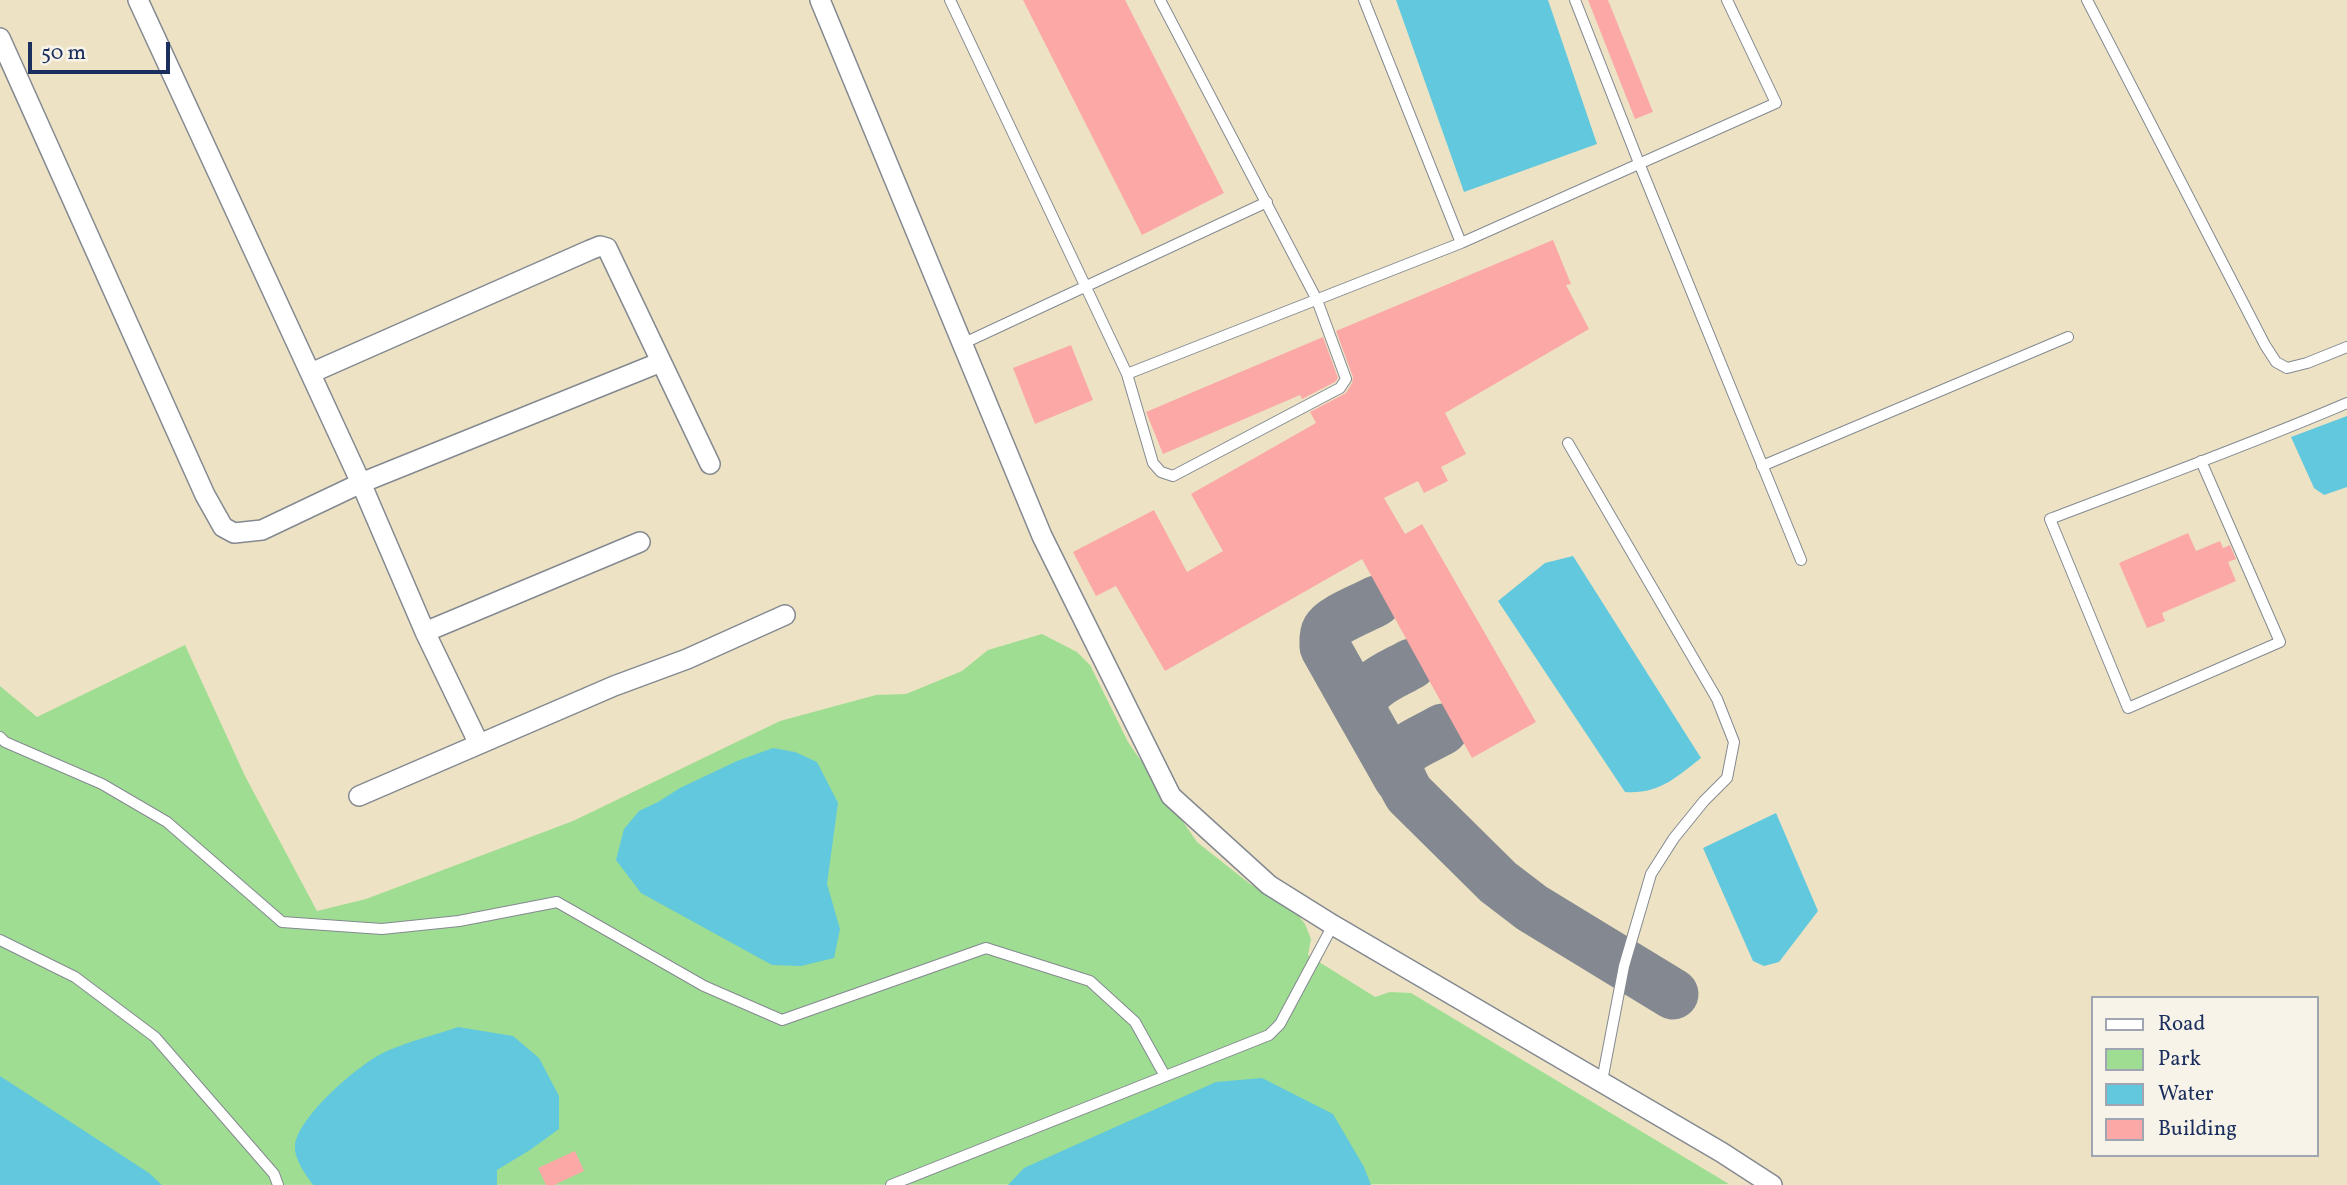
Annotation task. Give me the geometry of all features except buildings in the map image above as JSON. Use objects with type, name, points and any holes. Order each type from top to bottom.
[{"type":"street","points":[[138,0],[478,744]]},
{"type":"street","points":[[820,0],[1042,536],[1171,796],[1269,885],[1602,1081],[1772,1185]]},
{"type":"street","points":[[0,38],[205,495],[223,527],[234,533],[262,530],[361,483],[661,362]]},
{"type":"street","points":[[310,373],[600,246],[607,247],[710,464]]},
{"type":"street","points":[[425,632],[640,542]]},
{"type":"street","points":[[359,796],[614,687],[687,659],[785,615]]},
{"type":"lane","points":[[950,0],[1127,374],[1153,463],[1161,472],[1173,476],[1344,384],[1346,379],[1317,300],[1160,0]]},
{"type":"lane","points":[[1364,0],[1461,243]]},
{"type":"lane","points":[[1575,0],[1801,560]]},
{"type":"lane","points":[[1127,374],[1461,243],[1776,103],[1727,0]]},
{"type":"lane","points":[[2087,0],[2276,362],[2287,368],[2347,347]]},
{"type":"lane","points":[[962,344],[1267,202]]},
{"type":"lane","points":[[1762,466],[2068,337]]},
{"type":"lane","points":[[2201,461],[2280,642],[2128,708],[2050,519],[2201,461],[2273,435],[2347,403]]},
{"type":"lane","points":[[1569,443],[1717,699],[1734,742],[1727,778],[1674,838],[1651,874],[1625,966],[1602,1081]]},
{"type":"lane","points":[[0,737],[5,742],[102,784],[167,822],[282,922],[383,929],[459,921],[557,902],[704,986],[782,1020],[986,948],[1090,981],[1135,1022],[1165,1076]]},
{"type":"lane","points":[[891,1185],[1269,1035],[1275,1030],[1333,925]]},
{"type":"lane","points":[[0,940],[75,977],[155,1037],[274,1174],[278,1185]]},
{"type":"green space","points":[[1042,634],[1077,652],[1090,665],[1128,742],[1197,842],[1250,884],[1294,910],[1305,924],[1311,939],[1308,955],[1375,997],[1390,992],[1411,993],[1729,1184],[0,1185],[0,686],[37,717],[185,645],[245,776],[317,911],[366,899],[573,821],[780,721],[876,695],[906,694],[962,671],[988,650]]},
{"type":"water","points":[[1396,0],[1548,0],[1597,144],[1464,192]]},
{"type":"water","points":[[2347,416],[2347,487],[2324,495],[2314,488],[2291,437]]},
{"type":"water","points":[[1573,556],[1701,758],[1658,787],[1625,792],[1498,601],[1545,563]]},
{"type":"water","points":[[773,748],[795,752],[817,762],[838,803],[827,884],[840,929],[834,958],[801,966],[772,965],[641,893],[616,860],[624,829],[639,811],[737,761]]},
{"type":"water","points":[[1776,813],[1818,911],[1779,962],[1764,966],[1753,961],[1703,848]]},
{"type":"water","points":[[458,1027],[513,1036],[539,1058],[559,1096],[559,1129],[497,1170],[497,1185],[313,1185],[298,1161],[295,1146],[298,1134],[318,1106],[347,1078],[376,1057],[405,1044]]},
{"type":"water","points":[[0,1076],[149,1173],[162,1185],[0,1185]]},
{"type":"water","points":[[1262,1078],[1333,1114],[1364,1167],[1371,1185],[1008,1185],[1024,1168],[1216,1082]]},
{"type":"taxiway","points":[[1361,711],[1325,647],[1325,636],[1330,626],[1376,601]]},
{"type":"taxiway","points":[[1399,778],[1361,711],[1362,702],[1372,688],[1411,664]]},
{"type":"taxiway","points":[[1443,729],[1410,747],[1399,760],[1398,769],[1409,794],[1498,882],[1532,908],[1673,994]]}]
